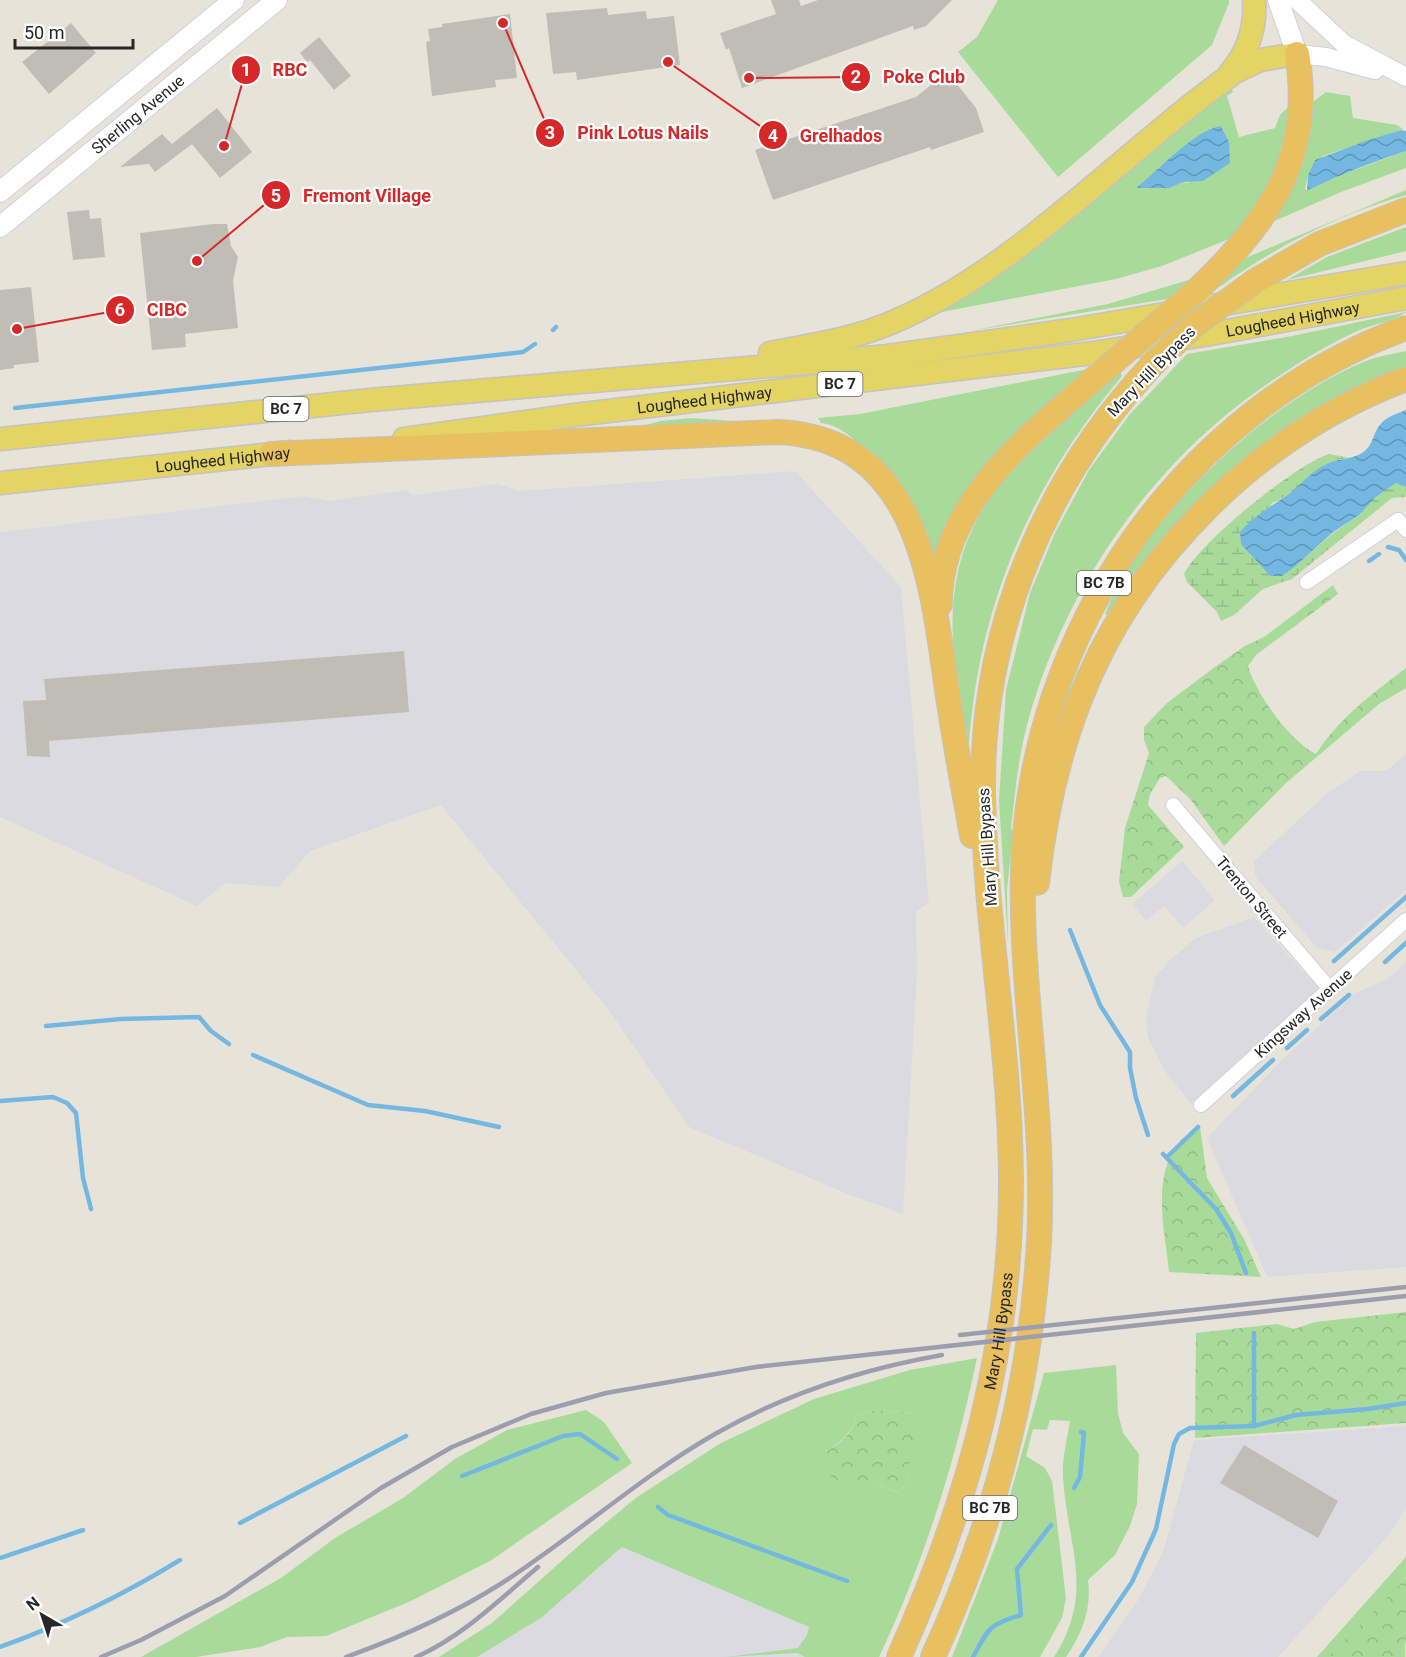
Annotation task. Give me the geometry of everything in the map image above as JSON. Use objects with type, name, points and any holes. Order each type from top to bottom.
[{"type":"highway","points":[[940,633],[943,575],[954,537],[969,506],[1011,454],[1221,267],[1257,227],[1275,199],[1296,137],[1301,86],[1296,54]]},
{"type":"highway","name":"Mary Hill Bypass","points":[[899,1657],[928,1593],[956,1520],[977,1446],[1004,1308],[1011,1177],[1005,1057],[985,848],[983,755],[989,693],[1002,631],[1021,572],[1060,489],[1111,412],[1154,363],[1196,324],[1255,280],[1319,244],[1406,210]]},
{"type":"highway","name":"Mary Hill Bypass","points":[[933,1657],[957,1605],[984,1531],[1006,1453],[1024,1371],[1034,1307],[1040,1174],[1039,1122],[1026,972],[1023,912],[1024,843],[1037,751],[1064,667],[1102,587],[1155,509],[1197,463],[1242,422],[1317,369],[1371,341],[1406,328]]},
{"type":"highway","points":[[1026,972],[1048,803],[1061,754],[1079,700],[1120,620],[1143,585],[1188,529],[1248,471],[1299,434],[1332,414],[1406,379]]},
{"type":"highway","points":[[271,454],[750,432],[794,433],[821,439],[845,449],[867,464],[895,496],[909,523],[930,581],[940,633],[954,739],[996,959]]},
{"type":"main road","name":"Sherling Avenue","points":[[0,192],[234,0]]},
{"type":"main road","name":"Sherling Avenue","points":[[0,227],[277,0]]},
{"type":"main road","points":[[1223,81],[1238,63],[1249,41],[1254,24],[1254,0]]},
{"type":"main road","points":[[525,388],[763,355],[827,342],[891,323],[942,299],[1003,258],[1223,81],[1260,60],[1296,54],[1278,0]]},
{"type":"main road","name":"Lougheed Highway","points":[[0,440],[370,400],[888,356],[1071,330],[1406,273]]},
{"type":"main road","name":"Lougheed Highway","points":[[0,483],[271,454],[1093,353],[1221,333],[1406,298]]},
{"type":"main road","points":[[0,429],[47,435]]},
{"type":"street","points":[[1298,0],[1326,30],[1344,44],[1406,78]]},
{"type":"street","points":[[1296,54],[1326,57],[1406,78]]},
{"type":"street","points":[[1307,582],[1402,525]]},
{"type":"street","name":"Trenton Street","points":[[1173,805],[1330,989]]},
{"type":"street","name":"Kingsway Avenue","points":[[1201,1105],[1406,920]]},
{"type":"shaded area","points":[[795,471],[901,587],[929,902],[916,912],[917,974],[903,1214],[850,1195],[689,1127],[608,1009],[441,805],[310,851],[279,887],[225,883],[197,906],[0,817],[0,532],[304,496],[329,501],[407,490],[412,495],[498,484],[519,491]]},
{"type":"shaded area","points":[[1406,754],[1406,890],[1335,952],[1317,948],[1255,876],[1254,861],[1325,795],[1360,771],[1386,771]]},
{"type":"shaded area","points":[[1182,861],[1215,900],[1183,928],[1164,906],[1146,921],[1132,904]]},
{"type":"shaded area","points":[[1254,917],[1319,989],[1191,1104],[1164,1070],[1148,1037],[1146,1018],[1155,977],[1170,960],[1196,938]]},
{"type":"shaded area","points":[[1406,962],[1406,1267],[1267,1277],[1207,1138],[1280,1062],[1355,993],[1388,979]]},
{"type":"shaded area","points":[[1406,1426],[1406,1508],[1389,1535],[1278,1657],[1098,1657],[1138,1600],[1163,1552],[1194,1440]]},
{"type":"shaded area","points":[[622,1547],[844,1642],[856,1657],[477,1657],[541,1618]]},
{"type":"green space","points":[[998,0],[1229,0],[1229,3],[1212,45],[1058,177],[958,52],[977,37]]},
{"type":"green space","points":[[1231,88],[1233,92],[1227,96],[1239,137],[1275,128],[1280,115],[1289,106],[1282,150],[1264,193],[1234,237],[1162,266],[1116,279],[936,313],[990,280]],"holes":[[[1221,126],[1229,142],[1188,183],[1183,182],[1170,188],[1136,188]]]},
{"type":"green space","points":[[1326,92],[1350,96],[1353,118],[1397,125],[1403,129],[1323,156],[1308,175],[1305,189],[1309,191],[1339,176],[1406,151],[1406,168],[1341,192],[1270,223],[1309,105]]},
{"type":"green space","points":[[1406,190],[1406,195],[1357,212],[1309,233],[1242,271],[1221,286],[1212,288],[1241,260]]},
{"type":"green space","points":[[1406,227],[1406,251],[1287,280],[1327,257]]},
{"type":"green space","points":[[1192,279],[1167,299],[970,331],[1108,304]]},
{"type":"green space","points":[[1406,312],[1360,330],[1305,359],[1230,412],[1190,448],[1153,487],[1119,530],[1090,576],[1064,624],[1043,674],[1024,738],[1011,828],[1013,832],[1007,890],[1008,944],[999,800],[1006,690],[1030,593],[1055,533],[1089,470],[1130,414],[1187,354],[1292,336]]},
{"type":"green space","points":[[1406,351],[1406,367],[1377,377],[1307,415],[1110,616],[1105,614],[1123,577],[1148,539],[1179,501],[1251,432],[1290,403],[1329,379],[1371,359]]},
{"type":"green space","points":[[1088,369],[1042,409],[979,473],[947,524],[935,553],[886,476],[870,456],[838,428],[821,423],[818,418],[860,414]]},
{"type":"green space","points":[[1120,370],[1122,376],[1088,419],[1059,463],[1033,508],[1012,555],[995,604],[982,654],[973,707],[968,761],[953,654],[956,585],[963,552],[977,519],[998,488],[1041,442]]},
{"type":"green space","points":[[691,418],[749,422],[639,427],[660,421]]},
{"type":"green space","points":[[1329,454],[1350,458],[1328,464],[1272,503],[1250,554],[1270,576],[1297,565],[1332,534],[1359,515],[1376,497],[1396,483],[1406,487],[1406,497],[1392,498],[1292,579],[1263,589],[1234,615],[1221,621],[1217,612],[1187,582],[1184,574],[1193,560],[1228,525],[1272,488]]},
{"type":"green space","points":[[1333,585],[1338,594],[1256,655],[1248,666],[1258,690],[1275,716],[1296,739],[1316,754],[1346,718],[1406,668],[1406,688],[1379,704],[1285,784],[1224,846],[1191,800],[1166,776],[1160,778],[1150,794],[1148,805],[1184,847],[1131,897],[1123,897],[1119,882],[1125,828],[1149,753],[1144,740],[1144,727],[1167,703],[1245,646],[1264,637]]},
{"type":"green space","points":[[1200,1126],[1207,1178],[1244,1239],[1261,1277],[1169,1272],[1162,1204],[1165,1170],[1171,1154],[1181,1140]]},
{"type":"green space","points":[[1406,1312],[1406,1423],[1195,1438],[1196,1333],[1277,1324],[1294,1329],[1315,1322]]},
{"type":"green space","points":[[977,1358],[959,1435],[937,1510],[911,1584],[879,1657],[805,1657],[797,1653],[726,1657],[798,1648],[807,1635],[809,1627],[622,1547],[541,1618],[477,1657],[439,1657],[492,1623],[637,1497],[721,1443],[814,1399],[910,1370]],"holes":[[[876,1410],[914,1413],[914,1444],[907,1463],[909,1479],[898,1493],[855,1478],[824,1453],[848,1434],[856,1416]]]},
{"type":"green space","points":[[1116,1365],[1118,1413],[1123,1433],[1139,1454],[1137,1504],[1130,1526],[1115,1555],[1088,1580],[1085,1620],[1072,1648],[1066,1657],[1054,1657],[1067,1633],[1074,1611],[1076,1568],[1063,1477],[1070,1421],[1050,1420],[1047,1430],[1033,1429],[1026,1456],[1045,1468],[1052,1481],[1066,1598],[1062,1618],[1040,1657],[952,1657],[998,1539],[1044,1373]]},
{"type":"green space","points":[[586,1410],[604,1422],[632,1463],[490,1561],[411,1601],[326,1636],[287,1637],[260,1647],[196,1657],[141,1657],[281,1578],[335,1538],[403,1498],[455,1459],[507,1430]]},
{"type":"green space","points":[[876,1410],[914,1413],[917,1429],[909,1479],[898,1493],[867,1482],[852,1481],[833,1484],[824,1453],[848,1434],[856,1416]]},
{"type":"green space","points":[[1406,1557],[1405,1657],[1317,1657]]},
{"type":"green space","points":[[1406,1579],[1406,1642],[1393,1657],[1328,1657]]},
{"type":"water","points":[[1221,126],[1229,142],[1230,163],[1203,181],[1183,182],[1170,188],[1136,188],[1188,143],[1210,129]]},
{"type":"water","points":[[1401,130],[1406,131],[1406,151],[1307,191],[1308,175],[1315,160]]},
{"type":"water","points":[[1406,410],[1406,487],[1396,483],[1376,497],[1359,515],[1332,533],[1297,565],[1282,576],[1270,576],[1241,544],[1240,532],[1321,467],[1362,453],[1384,420]]},
{"type":"building","points":[[771,0],[799,0],[801,6],[818,0],[952,0],[926,26],[914,30],[913,26],[742,88],[729,48],[726,50],[720,33],[776,14]]},
{"type":"building","points":[[607,8],[608,15],[646,11],[647,19],[674,16],[680,65],[577,80],[576,72],[553,74],[546,13]]},
{"type":"building","points":[[510,14],[517,78],[495,80],[496,87],[432,96],[426,42],[430,41],[428,29],[442,27],[442,24]]},
{"type":"building","points":[[71,23],[96,53],[49,94],[22,62]]},
{"type":"building","points":[[319,37],[351,76],[334,90],[310,60],[307,62],[300,53]]},
{"type":"building","points":[[947,72],[976,108],[984,132],[931,150],[930,147],[773,200],[755,150],[916,97]]},
{"type":"building","points":[[217,108],[252,152],[220,178],[192,144],[155,172],[149,164],[120,167],[162,134],[172,144]]},
{"type":"building","points":[[89,210],[90,219],[101,218],[105,257],[73,260],[67,212]]},
{"type":"building","points":[[227,224],[231,246],[238,257],[233,281],[238,328],[185,334],[186,347],[152,350],[140,233]]},
{"type":"building","points":[[31,287],[39,362],[14,365],[14,368],[0,370],[0,290]]},
{"type":"building","points":[[404,651],[409,712],[49,741],[50,757],[27,756],[23,701],[46,700],[44,679]]},
{"type":"building","points":[[1244,1445],[1338,1501],[1318,1538],[1220,1483]]},
{"type":"waterway","points":[[553,330],[556,327]]},
{"type":"waterway","points":[[15,408],[523,352],[535,344]]},
{"type":"waterway","points":[[1388,547],[1399,550],[1406,560]]},
{"type":"waterway","points":[[1369,561],[1379,554]]},
{"type":"waterway","points":[[1334,961],[1406,897]]},
{"type":"waterway","points":[[1070,930],[1100,1005],[1130,1052],[1130,1068],[1136,1098],[1148,1135]]},
{"type":"waterway","points":[[1385,962],[1406,943]]},
{"type":"waterway","points":[[1321,1019],[1349,995]]},
{"type":"waterway","points":[[46,1026],[121,1019],[199,1017],[211,1031],[229,1044]]},
{"type":"waterway","points":[[1287,1048],[1307,1030]]},
{"type":"waterway","points":[[253,1055],[368,1105],[425,1111],[499,1127]]},
{"type":"waterway","points":[[1233,1096],[1273,1060]]},
{"type":"waterway","points":[[0,1101],[53,1097],[67,1103],[76,1113],[83,1178],[91,1209]]},
{"type":"waterway","points":[[1168,1156],[1198,1127]]},
{"type":"waterway","points":[[1163,1154],[1216,1209],[1231,1233],[1246,1273]]},
{"type":"waterway","points":[[1254,1333],[1254,1426]]},
{"type":"waterway","points":[[1081,1657],[1132,1582],[1156,1529],[1174,1444],[1179,1434],[1190,1428],[1254,1426],[1296,1415],[1368,1409],[1406,1403]]},
{"type":"waterway","points":[[1074,1488],[1080,1477],[1084,1433],[1081,1432]]},
{"type":"waterway","points":[[462,1476],[563,1436],[580,1434],[617,1459]]},
{"type":"waterway","points":[[240,1523],[406,1436]]},
{"type":"waterway","points":[[658,1507],[668,1515],[847,1581]]},
{"type":"waterway","points":[[973,1657],[991,1629],[1021,1615],[1017,1569],[1051,1525]]},
{"type":"waterway","points":[[0,1558],[83,1530]]},
{"type":"waterway","points":[[0,1647],[93,1608],[180,1560]]},
{"type":"railway","points":[[960,1335],[1406,1287]]},
{"type":"railway","points":[[101,1657],[141,1640],[225,1596],[381,1488],[452,1447],[531,1414],[606,1393],[756,1367],[1406,1296]]},
{"type":"railway","points":[[346,1657],[426,1624],[484,1594],[529,1565],[660,1469],[715,1434],[742,1420],[825,1385],[883,1368],[942,1355]]},
{"type":"railway","points":[[416,1657],[465,1628],[538,1567]]},
{"type":"place","name":"Pink Lotus Nails","points":[[503,23]]},
{"type":"place","name":"Grelhados","points":[[668,62]]},
{"type":"place","name":"Poke Club","points":[[749,78]]},
{"type":"place","name":"RBC","points":[[224,146]]},
{"type":"place","name":"Fremont Village","points":[[197,261]]},
{"type":"place","name":"CIBC","points":[[17,329]]}]
